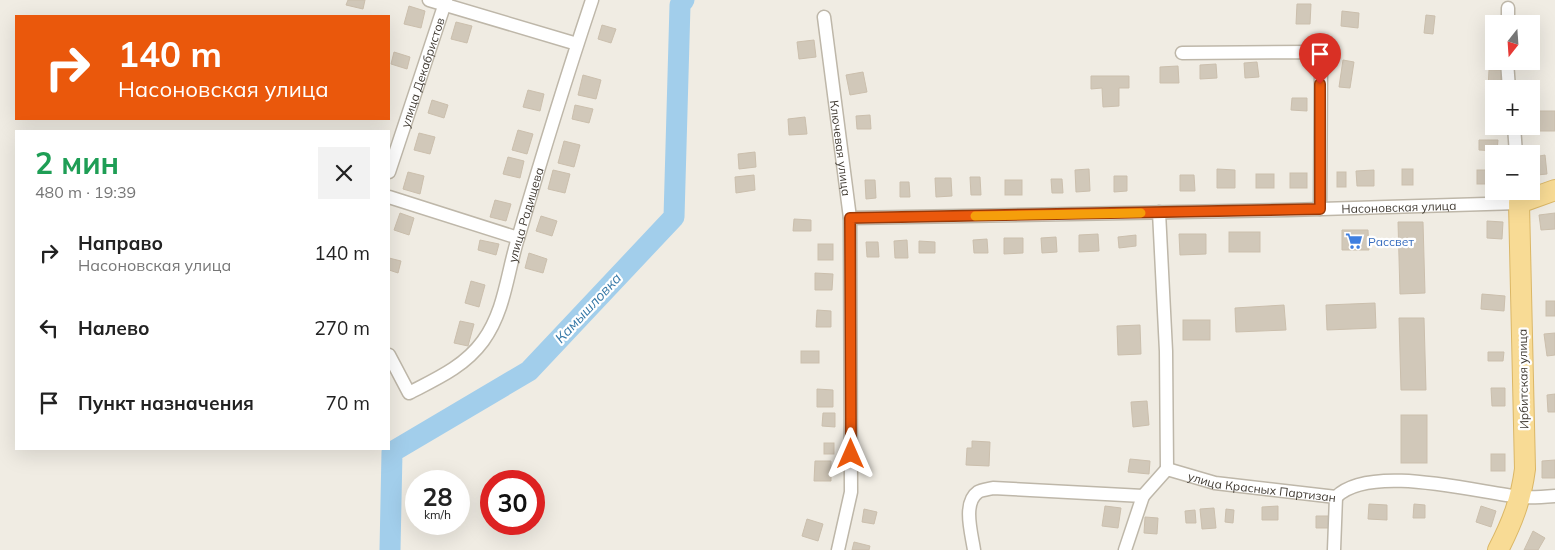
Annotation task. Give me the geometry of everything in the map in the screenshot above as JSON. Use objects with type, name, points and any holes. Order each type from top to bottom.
[{"type":"main road","name":"Насоновская улица","points":[[1540,193],[1555,190]]},
{"type":"main road","name":"Ирбитская улица","points":[[1498,550],[1512,524],[1521,497],[1525,469],[1519,200]]},
{"type":"street","points":[[429,0],[446,2],[577,44]]},
{"type":"street","name":"улица Радищева","points":[[390,357],[409,393],[456,369],[482,343],[494,322],[508,287],[518,238],[592,0]]},
{"type":"street","name":"улица Декабристов","points":[[390,169],[446,2]]},
{"type":"street","points":[[1508,8],[1508,15]]},
{"type":"street","name":"Ключевая улица","points":[[824,16],[850,218],[851,492],[838,550]]},
{"type":"street","points":[[1182,53],[1311,52],[1321,67],[1320,209]]},
{"type":"street","points":[[390,197],[518,238]]},
{"type":"street","name":"Насоновская улица","points":[[850,218],[1320,209],[1485,199]]},
{"type":"street","points":[[1125,550],[1143,496],[1167,470],[1166,351],[1159,212]]},
{"type":"street","name":"улица Красных Партизан","points":[[1167,470],[1215,483],[1336,497],[1345,488],[1365,482],[1399,481],[1435,484],[1521,497],[1555,496]]},
{"type":"street","points":[[974,550],[969,515],[971,502],[978,492],[993,488],[1143,496]]},
{"type":"street","points":[[1334,550],[1336,497]]},
{"type":"building","points":[[348,0],[365,0],[363,9],[346,5]]},
{"type":"building","points":[[1297,4],[1311,4],[1310,24],[1296,24]]},
{"type":"building","points":[[409,6],[425,11],[421,28],[404,24]]},
{"type":"building","points":[[1342,11],[1359,13],[1358,28],[1341,26]]},
{"type":"building","points":[[1426,15],[1435,16],[1433,34],[1424,33]]},
{"type":"building","points":[[456,22],[472,26],[467,43],[451,39]]},
{"type":"building","points":[[602,25],[616,29],[611,43],[598,39]]},
{"type":"building","points":[[814,40],[816,57],[799,59],[797,42]]},
{"type":"building","points":[[394,52],[410,57],[407,69],[391,64]]},
{"type":"building","points":[[1343,60],[1354,62],[1350,88],[1339,87]]},
{"type":"building","points":[[1257,62],[1259,77],[1245,78],[1244,63]]},
{"type":"building","points":[[1216,64],[1217,78],[1200,79],[1200,65]]},
{"type":"building","points":[[1178,66],[1179,83],[1160,83],[1160,67]]},
{"type":"building","points":[[1489,70],[1501,70],[1500,80],[1488,80]]},
{"type":"building","points":[[863,72],[867,92],[850,95],[846,75]]},
{"type":"building","points":[[583,75],[601,80],[596,99],[578,95]]},
{"type":"building","points":[[1091,76],[1129,76],[1129,88],[1119,88],[1119,106],[1103,107],[1102,88],[1091,89]]},
{"type":"building","points":[[528,90],[544,94],[540,111],[523,107]]},
{"type":"building","points":[[1292,98],[1307,98],[1307,111],[1291,110]]},
{"type":"building","points":[[432,100],[448,105],[444,118],[428,113]]},
{"type":"building","points":[[575,105],[593,109],[589,123],[572,119]]},
{"type":"building","points":[[1540,111],[1555,111],[1555,131],[1540,131]]},
{"type":"building","points":[[870,115],[871,129],[857,129],[856,116]]},
{"type":"building","points":[[805,117],[807,134],[789,135],[788,119]]},
{"type":"building","points":[[518,130],[533,134],[527,154],[512,150]]},
{"type":"building","points":[[419,133],[435,137],[430,154],[414,150]]},
{"type":"building","points":[[1479,140],[1498,140],[1498,145],[1485,145],[1485,150],[1479,150]]},
{"type":"building","points":[[564,141],[580,145],[574,167],[558,163]]},
{"type":"building","points":[[755,152],[756,167],[739,169],[738,154]]},
{"type":"building","points":[[1545,155],[1547,174],[1540,175],[1540,156]]},
{"type":"building","points":[[508,157],[524,161],[520,178],[503,174]]},
{"type":"building","points":[[1089,169],[1090,191],[1076,192],[1075,170]]},
{"type":"building","points":[[1217,169],[1235,170],[1235,188],[1217,188]]},
{"type":"building","points":[[1402,169],[1413,169],[1413,185],[1402,185]]},
{"type":"building","points":[[553,170],[570,174],[565,193],[548,189]]},
{"type":"building","points":[[1374,170],[1374,186],[1357,186],[1356,171]]},
{"type":"building","points":[[1477,170],[1485,170],[1485,184],[1477,184]]},
{"type":"building","points":[[408,172],[424,176],[420,194],[403,189]]},
{"type":"building","points":[[1337,172],[1346,172],[1346,187],[1337,187]]},
{"type":"building","points":[[1290,173],[1307,173],[1307,188],[1290,188]]},
{"type":"building","points":[[1256,174],[1274,174],[1274,188],[1256,188]]},
{"type":"building","points":[[754,175],[755,190],[736,193],[735,177]]},
{"type":"building","points":[[1180,175],[1194,175],[1195,191],[1180,191]]},
{"type":"building","points":[[1114,176],[1127,176],[1127,191],[1114,192]]},
{"type":"building","points":[[970,177],[980,177],[981,195],[971,195]]},
{"type":"building","points":[[935,178],[951,178],[952,196],[936,197]]},
{"type":"building","points":[[1051,179],[1062,179],[1063,193],[1052,193]]},
{"type":"building","points":[[865,180],[875,180],[876,198],[866,199]]},
{"type":"building","points":[[1005,180],[1022,180],[1022,195],[1005,195]]},
{"type":"building","points":[[900,182],[909,182],[910,197],[900,197]]},
{"type":"building","points":[[495,200],[511,204],[506,221],[490,217]]},
{"type":"building","points":[[400,213],[414,218],[409,235],[394,230]]},
{"type":"building","points":[[1555,213],[1555,229],[1541,230],[1539,215]]},
{"type":"building","points":[[541,216],[557,221],[552,236],[536,231]]},
{"type":"building","points":[[794,219],[811,220],[811,231],[793,231]]},
{"type":"building","points":[[1487,221],[1503,222],[1502,239],[1487,238]]},
{"type":"building","points":[[1398,222],[1423,222],[1425,293],[1400,294]]},
{"type":"building","points":[[1342,230],[1368,230],[1369,250],[1342,250]]},
{"type":"building","points":[[1229,232],[1260,232],[1260,252],[1229,252]]},
{"type":"building","points":[[1098,234],[1099,251],[1079,252],[1079,235]]},
{"type":"building","points":[[1179,234],[1206,234],[1206,254],[1180,255]]},
{"type":"building","points":[[1136,235],[1136,246],[1119,248],[1118,237]]},
{"type":"building","points":[[1056,237],[1057,252],[1042,253],[1041,238]]},
{"type":"building","points":[[1004,238],[1023,238],[1023,253],[1004,254]]},
{"type":"building","points":[[987,239],[988,253],[974,253],[973,240]]},
{"type":"building","points":[[480,240],[499,244],[496,255],[478,250]]},
{"type":"building","points":[[907,240],[908,258],[895,258],[894,241]]},
{"type":"building","points":[[919,241],[935,242],[935,253],[919,253]]},
{"type":"building","points":[[866,242],[878,242],[879,257],[867,257]]},
{"type":"building","points":[[818,244],[833,244],[833,260],[818,260]]},
{"type":"building","points":[[529,253],[547,259],[543,273],[525,268]]},
{"type":"building","points":[[390,258],[401,261],[398,273],[390,270]]},
{"type":"building","points":[[815,273],[833,274],[832,290],[815,290]]},
{"type":"building","points":[[471,281],[485,285],[479,307],[465,303]]},
{"type":"building","points":[[1482,294],[1505,296],[1504,311],[1481,309]]},
{"type":"building","points":[[1546,301],[1555,301],[1555,316],[1546,316]]},
{"type":"building","points":[[1375,303],[1376,328],[1327,330],[1326,305]]},
{"type":"building","points":[[1284,305],[1286,330],[1236,332],[1235,308]]},
{"type":"building","points":[[817,310],[831,311],[831,327],[816,327]]},
{"type":"building","points":[[1399,318],[1424,318],[1426,390],[1401,390]]},
{"type":"building","points":[[1183,320],[1210,320],[1210,340],[1183,340]]},
{"type":"building","points":[[460,321],[474,324],[468,346],[454,343]]},
{"type":"building","points":[[1140,325],[1141,354],[1118,355],[1117,326]]},
{"type":"building","points":[[1555,333],[1555,355],[1547,356],[1544,334]]},
{"type":"building","points":[[801,351],[819,351],[819,363],[801,363]]},
{"type":"building","points":[[1488,352],[1504,352],[1503,361],[1488,361]]},
{"type":"building","points":[[1491,388],[1505,388],[1505,406],[1492,406]]},
{"type":"building","points":[[817,389],[833,390],[833,407],[817,407]]},
{"type":"building","points":[[1555,394],[1555,412],[1548,412],[1547,395]]},
{"type":"building","points":[[1147,401],[1149,425],[1133,427],[1131,402]]},
{"type":"building","points":[[823,413],[835,413],[835,427],[822,426]]},
{"type":"building","points":[[1401,415],[1427,415],[1427,463],[1401,463]]},
{"type":"building","points":[[972,441],[990,442],[989,466],[966,465],[967,448],[972,448]]},
{"type":"building","points":[[824,443],[834,443],[834,454],[824,454]]},
{"type":"building","points":[[1491,454],[1505,454],[1505,471],[1491,471]]},
{"type":"building","points":[[1130,459],[1150,461],[1149,474],[1128,472]]},
{"type":"building","points":[[1555,460],[1555,478],[1542,478],[1542,461]]},
{"type":"building","points":[[815,461],[831,461],[831,481],[814,481]]},
{"type":"building","points":[[1369,504],[1387,505],[1387,520],[1368,519]]},
{"type":"building","points":[[1414,504],[1425,505],[1425,518],[1413,518]]},
{"type":"building","points":[[1105,506],[1121,508],[1118,528],[1102,526]]},
{"type":"building","points":[[1278,506],[1278,520],[1262,520],[1262,507]]},
{"type":"building","points":[[1481,506],[1496,511],[1491,527],[1476,522]]},
{"type":"building","points":[[1214,508],[1216,528],[1202,529],[1200,509]]},
{"type":"building","points":[[864,509],[877,512],[874,524],[862,522]]},
{"type":"building","points":[[1226,509],[1234,510],[1233,523],[1225,522]]},
{"type":"building","points":[[1195,510],[1196,523],[1186,523],[1185,511]]},
{"type":"building","points":[[1316,516],[1330,516],[1329,528],[1316,528]]},
{"type":"building","points":[[1145,517],[1158,518],[1157,534],[1144,533]]},
{"type":"building","points":[[807,519],[823,524],[818,541],[802,536]]},
{"type":"building","points":[[1533,531],[1545,538],[1538,550],[1524,550]]},
{"type":"building","points":[[854,542],[870,546],[869,550],[852,550]]},
{"type":"waterway","name":"Камышловка","points":[[390,550],[392,452],[529,371],[674,217],[680,5],[684,0]]},
{"type":"slow traffic","points":[[975,216],[1141,213]]},
{"type":"place","name":"Рассвет","points":[[1354,241]]},
{"type":"route","points":[[851,454],[850,218],[1320,209],[1320,84]]}]
